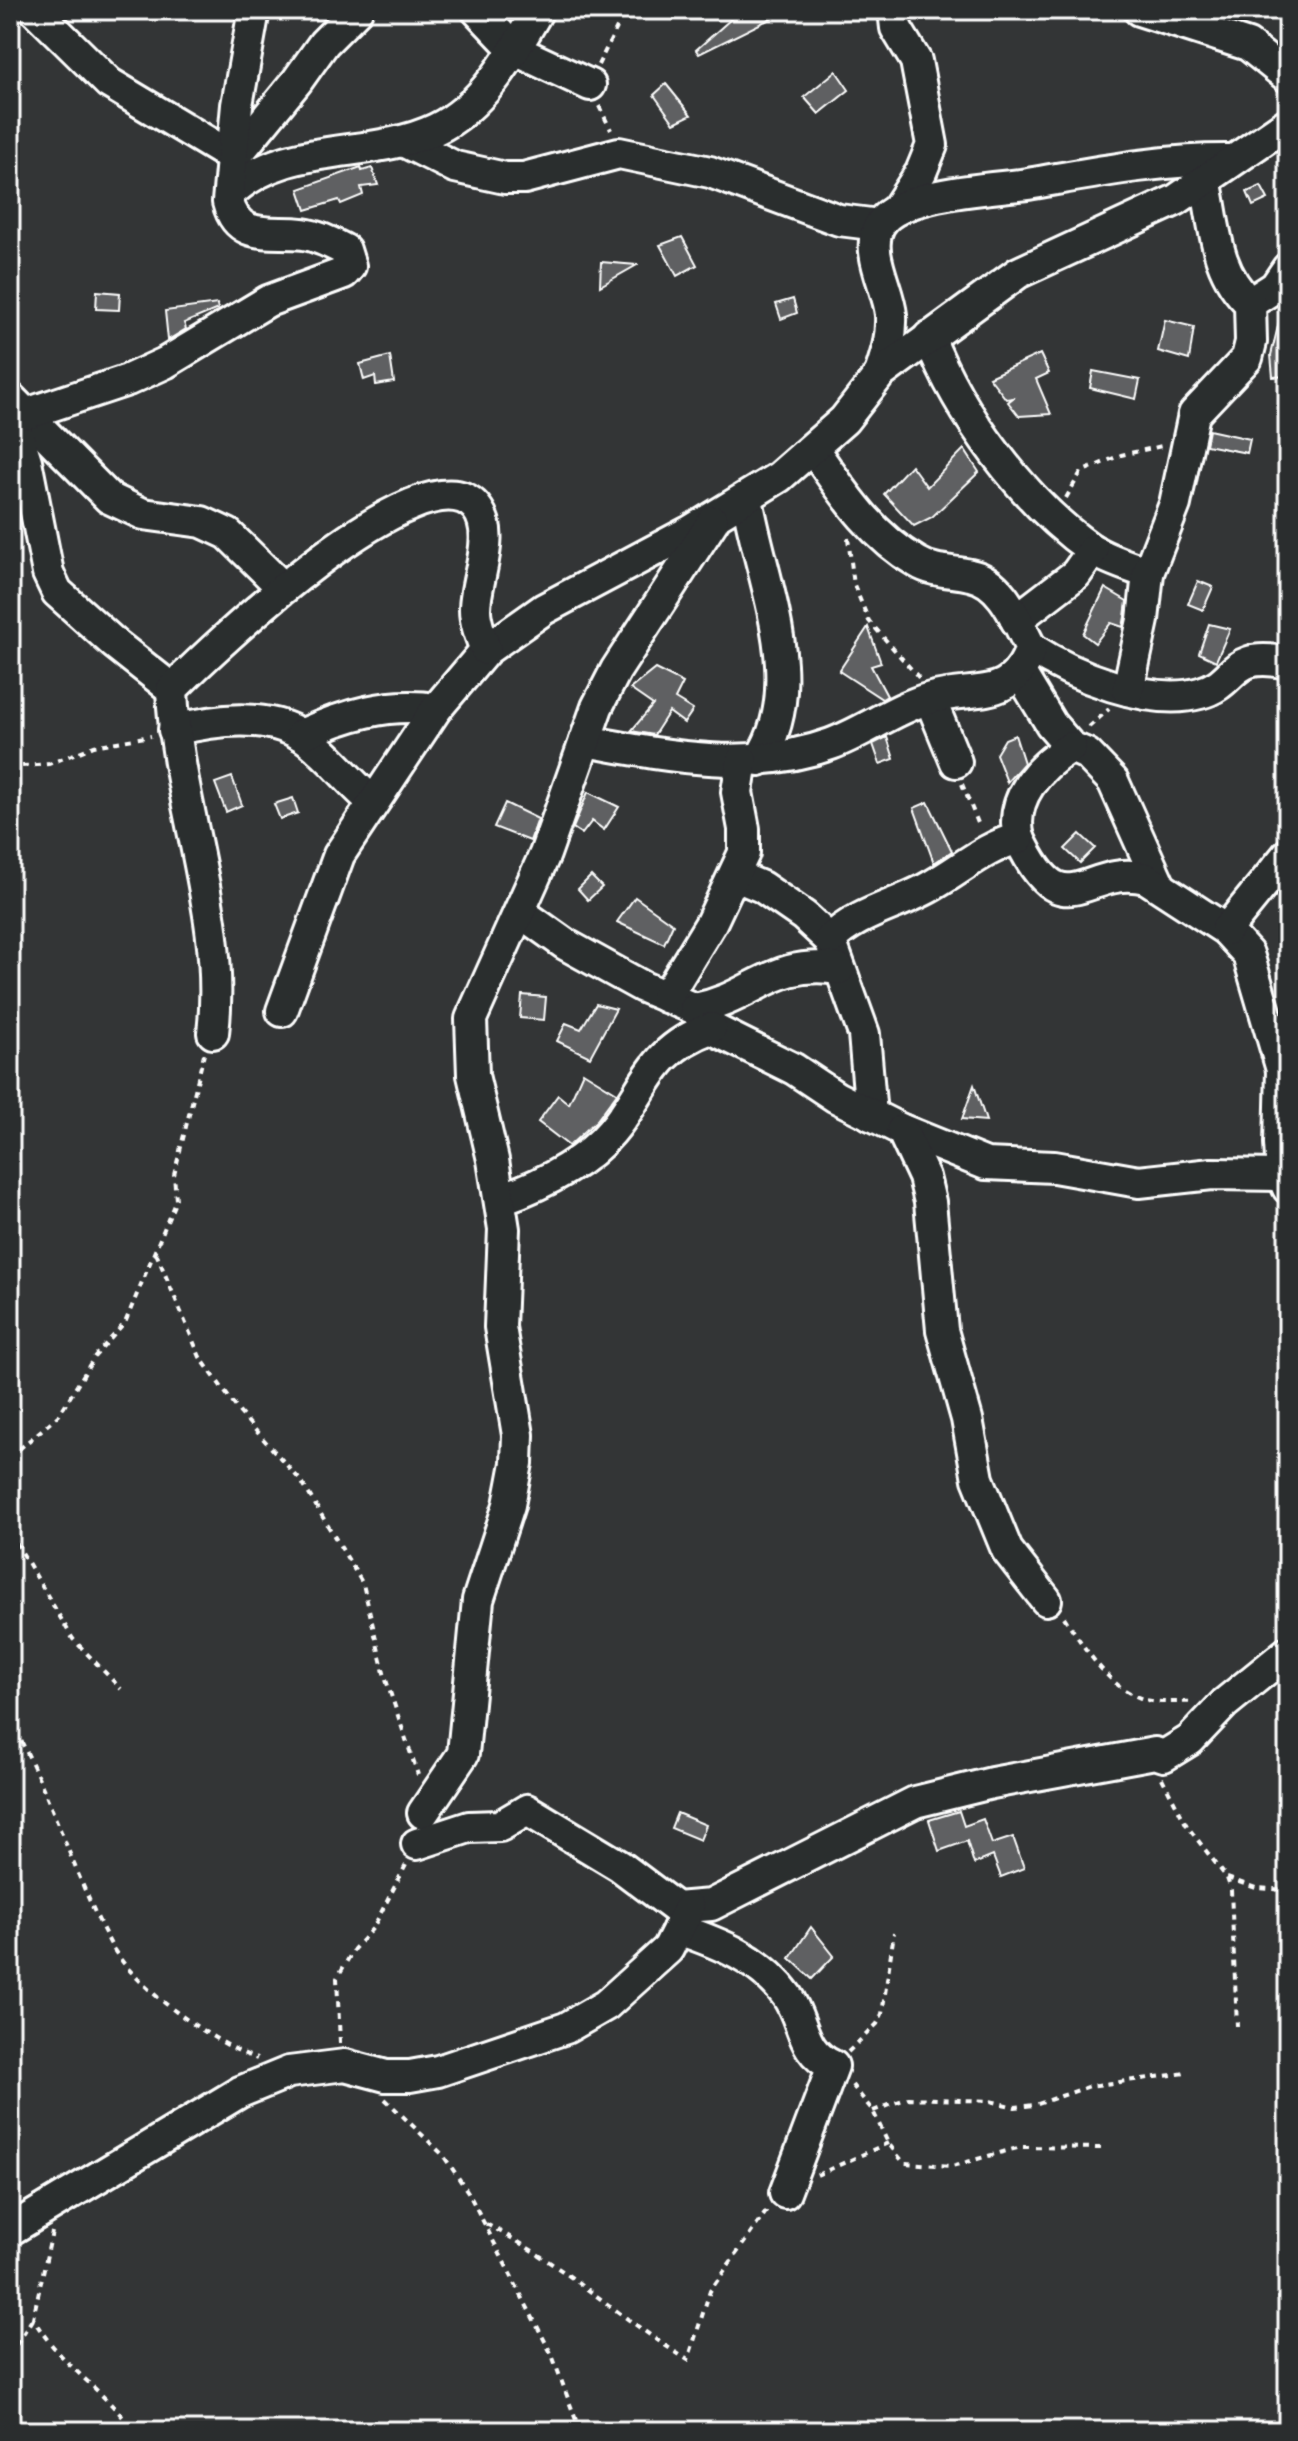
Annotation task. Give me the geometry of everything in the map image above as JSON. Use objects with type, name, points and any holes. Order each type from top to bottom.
[{"type":"street","points":[[35,10],[109,83],[234,158]]},
{"type":"street","points":[[15,408],[128,380],[165,363],[268,301],[344,273],[350,266],[345,250],[317,237],[245,229],[231,214],[229,194],[241,80],[254,10]]},
{"type":"street","points":[[234,158],[324,43],[357,10]]},
{"type":"street","points":[[477,10],[515,50],[590,85]]},
{"type":"street","points":[[229,194],[251,175],[303,156],[403,141],[438,129],[470,104],[515,50],[538,10]]},
{"type":"street","points":[[880,374],[891,340],[888,293],[880,273],[876,240],[888,217],[921,172],[932,145],[916,61],[896,28],[894,10]]},
{"type":"street","points":[[1139,10],[1248,45],[1288,77]]},
{"type":"street","points":[[282,1011],[339,855],[436,709],[486,650],[544,609],[747,498],[813,449],[844,420],[880,374],[1018,273],[1163,206],[1288,123]]},
{"type":"street","points":[[403,141],[455,167],[505,178],[524,178],[619,153],[739,181],[839,220],[888,217],[957,193],[1116,167],[1233,160]]},
{"type":"street","points":[[1128,690],[1143,620],[1148,573],[1175,504],[1184,449],[1194,414],[1247,358],[1251,342],[1250,303],[1235,289],[1217,251],[1205,179]]},
{"type":"street","points":[[1250,303],[1275,287],[1288,268]]},
{"type":"street","points":[[929,337],[957,397],[975,424],[1054,516],[1093,550],[1148,573]]},
{"type":"street","points":[[15,408],[109,498],[143,514],[202,522],[228,534],[282,587]]},
{"type":"street","points":[[15,408],[48,573],[57,592],[172,689],[174,730],[212,943],[213,1033]]},
{"type":"street","points":[[813,449],[844,496],[881,535],[918,563],[991,583],[1016,620],[1025,660],[1051,724],[1071,747],[1087,754],[1113,781],[1160,886]]},
{"type":"street","points":[[172,689],[282,587],[369,528],[410,505],[449,494],[465,498],[477,508],[484,526],[483,570],[475,607],[486,650]]},
{"type":"street","points":[[666,997],[736,876],[745,840],[737,792],[751,760],[775,733],[779,660],[772,602],[747,498]]},
{"type":"street","points":[[423,1813],[463,1754],[478,1600],[509,1505],[517,1463],[518,1435],[501,1341],[500,1301],[505,1266],[501,1199],[473,1075],[469,1042],[476,1003],[520,912],[585,741],[616,670],[717,516]]},
{"type":"street","points":[[1016,620],[1076,574],[1093,550]]},
{"type":"street","points":[[585,741],[658,753],[751,760],[833,743],[930,699],[988,691],[1010,681],[1025,660]]},
{"type":"street","points":[[1025,660],[1128,690],[1200,693],[1213,687],[1233,667],[1251,661],[1288,663]]},
{"type":"street","points":[[930,699],[956,762]]},
{"type":"street","points":[[301,735],[338,718],[373,709],[413,706],[436,709]]},
{"type":"street","points":[[174,730],[237,719],[269,724],[301,735],[372,801]]},
{"type":"street","points":[[520,912],[578,951],[666,997],[871,1115],[986,1164],[1054,1167],[1116,1181],[1139,1182],[1212,1174],[1286,1180],[1282,1070],[1257,974],[1239,940],[1146,878],[1131,875],[1067,891],[1036,869],[1019,838],[1017,813],[1025,791],[1045,765],[1071,747]]},
{"type":"street","points":[[501,1199],[541,1184],[590,1152],[611,1132],[664,1055],[718,1004],[785,970],[834,955],[848,925],[934,885],[987,849],[1019,838]]},
{"type":"street","points":[[1226,930],[1288,854]]},
{"type":"street","points":[[736,876],[762,887],[804,916],[834,955],[864,1034],[871,1115]]},
{"type":"street","points":[[902,1130],[924,1177],[930,1202],[942,1330],[967,1419],[978,1479],[1007,1550],[1046,1600]]},
{"type":"street","points":[[10,2230],[240,2092],[289,2072],[356,2068],[410,2076],[438,2071],[566,2028],[606,2005],[668,1949],[684,1919],[915,1802],[992,1783],[1174,1752],[1225,1703],[1288,1652]]},
{"type":"street","points":[[417,1844],[469,1827],[500,1826],[527,1810],[612,1860],[676,1908],[684,1919],[746,1956],[789,2000],[812,2052],[833,2066],[785,2193]]},
{"type":"path","points":[[1054,516],[1081,472],[1104,461],[1154,447],[1177,445],[1184,449]]},
{"type":"path","points":[[847,537],[854,585],[869,621],[918,675],[930,699]]},
{"type":"path","points":[[1071,747],[1128,690]]},
{"type":"path","points":[[10,767],[49,764],[94,746],[174,730]]},
{"type":"path","points":[[956,762],[964,795],[987,849]]},
{"type":"path","points":[[10,1457],[59,1415],[95,1356],[125,1323],[176,1200],[174,1175],[188,1125],[188,1109],[213,1033]]},
{"type":"path","points":[[156,1253],[200,1357],[240,1413],[301,1481],[363,1584],[385,1677],[420,1781],[423,1813]]},
{"type":"path","points":[[10,1532],[73,1639],[121,1689]]},
{"type":"path","points":[[1046,1600],[1063,1616],[1095,1662],[1144,1699],[1225,1703]]},
{"type":"path","points":[[10,1720],[29,1754],[112,1946],[176,2012],[225,2047],[289,2072]]},
{"type":"path","points":[[1155,1753],[1171,1798],[1201,1847],[1227,1878],[1256,1888],[1288,1890]]},
{"type":"path","points":[[417,1844],[373,1928],[354,1949],[337,1978],[340,2003],[337,2030],[356,2068],[443,2155],[486,2224],[552,2355],[580,2431]]},
{"type":"path","points":[[1227,1878],[1237,1972],[1237,2026]]},
{"type":"path","points":[[894,1933],[882,2014],[877,2024],[833,2066],[873,2111],[888,2143],[904,2163],[926,2167],[952,2166],[1021,2147],[1104,2148]]},
{"type":"path","points":[[873,2111],[908,2098],[990,2101],[1015,2107],[1035,2105],[1090,2086],[1186,2073]]},
{"type":"path","points":[[486,2224],[567,2272],[642,2332],[688,2360],[710,2291],[769,2207],[785,2193],[888,2143]]},
{"type":"path","points":[[10,2355],[33,2318],[60,2199]]},
{"type":"path","points":[[33,2318],[61,2358],[121,2413],[134,2431]]},
{"type":"building","points":[[723,10],[788,10],[699,54],[696,50],[731,19]]},
{"type":"building","points":[[836,71],[849,90],[819,114],[804,97]]},
{"type":"building","points":[[666,84],[691,115],[674,123],[654,95]]},
{"type":"building","points":[[361,167],[362,171],[372,168],[378,185],[361,187],[363,195],[341,204],[339,200],[306,210],[299,189]]},
{"type":"building","points":[[1261,186],[1268,199],[1253,206],[1247,192]]},
{"type":"building","points":[[682,237],[697,265],[677,276],[660,245]]},
{"type":"building","points":[[601,262],[637,265],[600,286]]},
{"type":"building","points":[[97,291],[120,293],[119,310],[96,309]]},
{"type":"building","points":[[793,299],[797,313],[781,319],[776,304]]},
{"type":"building","points":[[217,304],[218,309],[184,323],[186,329],[168,340],[165,311]]},
{"type":"building","points":[[1282,310],[1288,311],[1288,376],[1273,377],[1271,355]]},
{"type":"building","points":[[1165,320],[1194,327],[1189,360],[1158,351]]},
{"type":"building","points":[[1040,354],[1049,373],[1036,379],[1051,414],[1019,416],[1008,402],[1013,398],[1006,399],[989,377]]},
{"type":"building","points":[[390,356],[394,382],[376,385],[375,376],[364,380],[360,364]]},
{"type":"building","points":[[1093,371],[1140,380],[1136,399],[1090,388]]},
{"type":"building","points":[[1209,430],[1250,439],[1247,453],[1206,445]]},
{"type":"building","points":[[964,449],[979,472],[932,517],[914,526],[884,494],[911,465],[927,487]]},
{"type":"building","points":[[1198,581],[1213,587],[1203,610],[1188,604]]},
{"type":"building","points":[[1105,588],[1127,601],[1125,617],[1123,627],[1111,623],[1095,643],[1083,634]]},
{"type":"building","points":[[1209,624],[1230,629],[1216,661],[1199,653]]},
{"type":"building","points":[[868,627],[881,663],[871,666],[887,696],[882,699],[839,671]]},
{"type":"building","points":[[655,669],[683,683],[675,699],[693,710],[684,723],[669,712],[654,735],[631,731],[653,705],[630,689]]},
{"type":"building","points":[[1015,735],[1024,763],[1007,782],[996,754],[1005,739]]},
{"type":"building","points":[[887,737],[894,759],[880,764],[873,744]]},
{"type":"building","points":[[232,777],[242,805],[226,812],[215,783]]},
{"type":"building","points":[[588,792],[619,807],[604,830],[592,821],[582,834],[573,828]]},
{"type":"building","points":[[293,798],[298,813],[280,819],[274,804]]},
{"type":"building","points":[[928,802],[952,851],[934,863],[914,808]]},
{"type":"building","points":[[505,803],[538,819],[530,841],[494,827]]},
{"type":"building","points":[[1080,834],[1095,848],[1080,863],[1065,849]]},
{"type":"building","points":[[591,876],[602,887],[588,900],[578,889]]},
{"type":"building","points":[[635,897],[673,924],[664,944],[617,922]]},
{"type":"building","points":[[522,995],[546,997],[544,1020],[520,1018]]},
{"type":"building","points":[[596,1004],[616,1009],[590,1057],[557,1041],[566,1023],[581,1029]]},
{"type":"building","points":[[583,1072],[617,1093],[597,1120],[569,1146],[538,1122],[558,1095],[569,1104]]},
{"type":"building","points":[[974,1085],[986,1121],[962,1119]]},
{"type":"building","points":[[959,1811],[964,1826],[983,1819],[992,1844],[1013,1837],[1024,1868],[1001,1877],[993,1856],[974,1864],[967,1841],[939,1851],[929,1820]]},
{"type":"building","points":[[677,1813],[706,1825],[700,1840],[671,1828]]},
{"type":"building","points":[[811,1927],[834,1956],[812,1979],[790,1958]]}]
